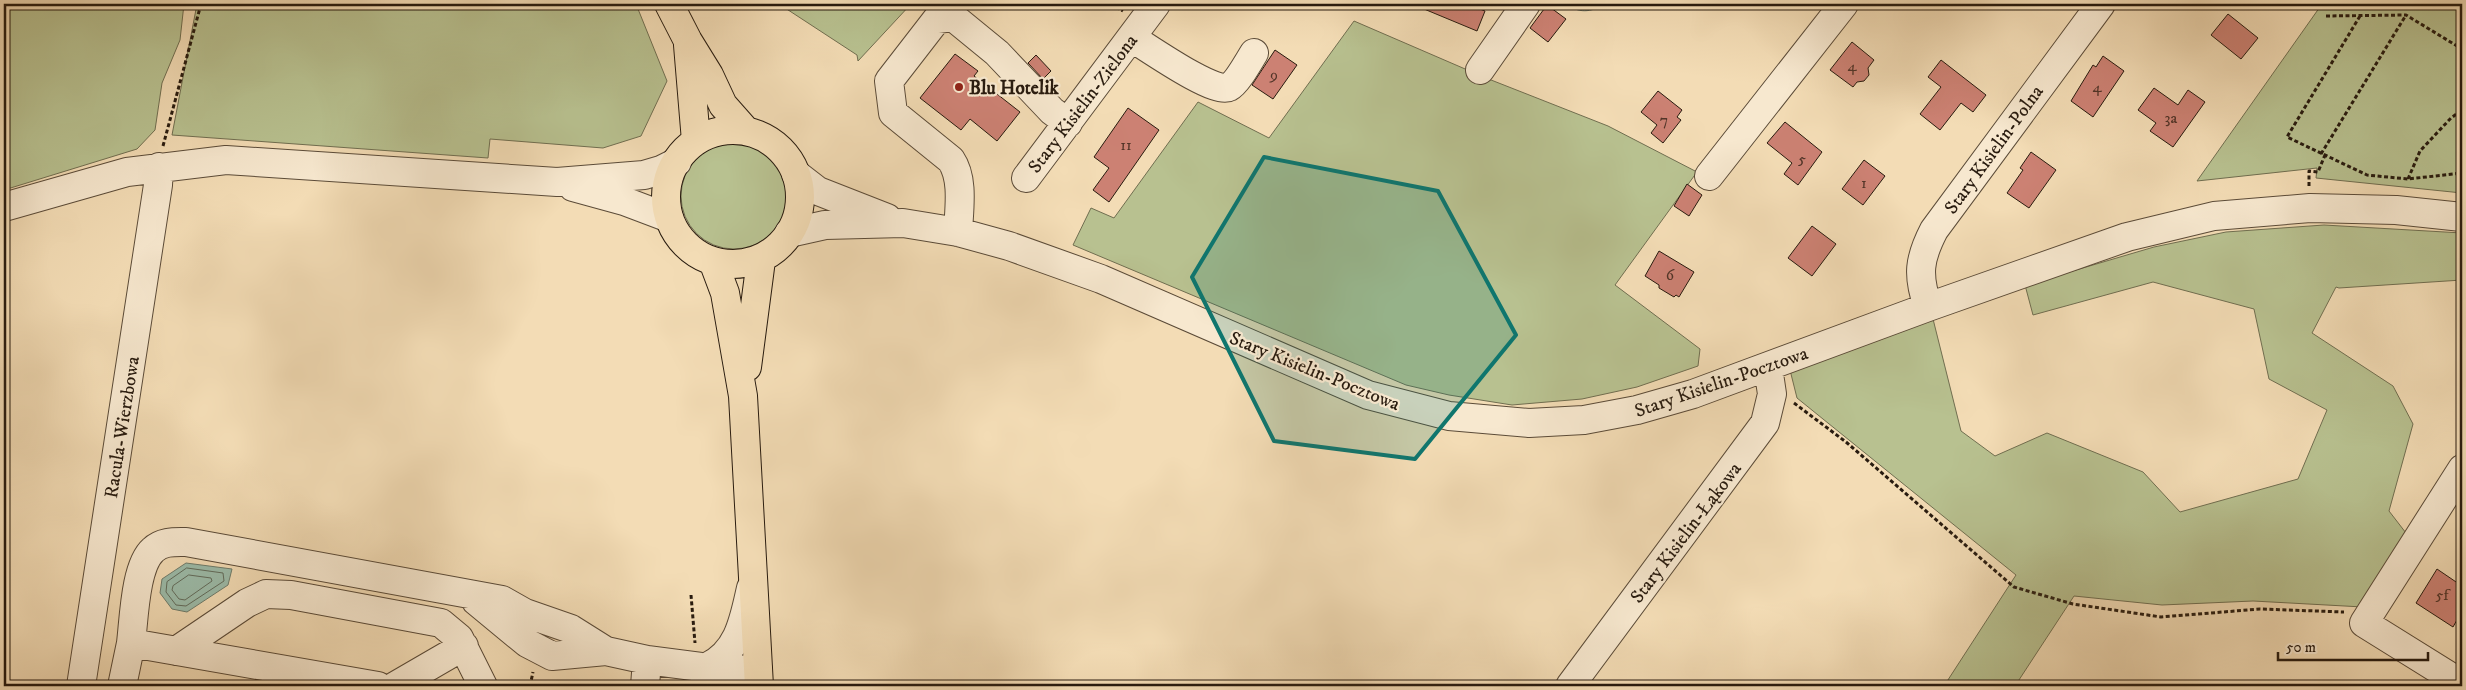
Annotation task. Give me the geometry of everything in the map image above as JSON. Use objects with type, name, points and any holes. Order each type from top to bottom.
[{"type":"main road","points":[[669,4],[688,42],[709,75],[723,105],[746,132]]},
{"type":"main road","points":[[688,42],[696,141]]},
{"type":"main road","points":[[717,131],[746,132],[765,138],[778,147],[788,159],[796,174],[800,194],[798,216],[780,246],[761,260],[731,265],[713,261],[694,251],[684,242],[669,218],[666,192],[670,174],[686,148],[717,131]]},
{"type":"main road","points":[[743,396],[761,260]]},
{"type":"main road","points":[[713,261],[725,293],[743,396],[759,678]]},
{"type":"street","name":"Stary Kisielin-Zielona","points":[[1026,178],[1156,4]]},
{"type":"street","points":[[1480,70],[1526,4]]},
{"type":"street","points":[[1709,176],[1844,4]]},
{"type":"street","name":"Stary Kisielin-Polna","points":[[1928,306],[1920,270],[1923,251],[1934,230],[2101,4]]},
{"type":"street","points":[[958,232],[958,177],[956,168],[951,160],[894,113],[890,81],[937,19],[953,17],[997,53],[1052,111],[1068,123]]},
{"type":"street","points":[[1132,38],[1204,82],[1223,89],[1230,87],[1254,53]]},
{"type":"street","points":[[4,207],[86,182],[159,167],[226,160],[557,182],[644,175],[661,170],[677,162]]},
{"type":"street","name":"Racula-Wierzbowa","points":[[81,686],[158,185],[159,167]]},
{"type":"street","name":"Stary Kisielin-Pocztowa","points":[[796,174],[818,191],[903,223]]},
{"type":"street","points":[[557,182],[632,204],[669,218]]},
{"type":"street","name":"Stary Kisielin-Pocztowa","points":[[789,233],[825,225],[903,223],[958,232],[1009,246],[1101,279],[1368,395],[1448,416],[1529,423],[1584,420],[1637,410],[1693,394],[1928,306],[2127,237],[2214,216],[2310,208],[2396,210],[2462,216]]},
{"type":"street","name":"Stary Kisielin-Łąkowa","points":[[1570,686],[1765,423],[1772,394],[1768,367]]},
{"type":"street","points":[[2462,469],[2364,623],[2462,684]]},
{"type":"street","points":[[122,686],[131,643],[142,566],[153,549],[168,542],[186,542],[502,600],[525,613],[571,629],[646,673],[702,666],[726,655],[734,644],[744,620],[753,579]]},
{"type":"street","points":[[464,593],[489,610],[527,643],[552,656],[606,650]]},
{"type":"street","points":[[176,651],[247,603],[266,594],[291,595],[441,623],[459,638],[483,686]]},
{"type":"street","points":[[131,643],[378,686]]},
{"type":"street","points":[[395,686],[464,646]]},
{"type":"street","points":[[702,666],[759,678]]},
{"type":"path","points":[[159,167],[167,129],[201,4]]},
{"type":"path","points":[[2326,16],[2406,16],[2462,49]]},
{"type":"path","points":[[2360,16],[2287,137],[2366,175],[2408,179],[2462,173]]},
{"type":"path","points":[[2309,194],[2309,171],[2318,172],[2323,155],[2406,16]]},
{"type":"path","points":[[2408,179],[2420,151],[2451,118],[2462,110]]},
{"type":"path","points":[[1772,394],[1794,402],[1846,442],[2014,587],[2073,604],[2160,616],[2260,610],[2342,611],[2364,623]]},
{"type":"path","points":[[691,595],[702,666]]},
{"type":"highlighted area","points":[[1264,157],[1438,191],[1516,335],[1415,459],[1274,441],[1192,277]]},
{"type":"green space","points":[[4,4],[184,4],[180,40],[162,83],[155,130],[137,149],[4,190]]},
{"type":"green space","points":[[197,4],[636,4],[667,81],[641,136],[603,148],[490,139],[488,158],[172,135]]},
{"type":"green space","points":[[779,4],[911,4],[858,61],[857,55]]},
{"type":"green space","points":[[2322,4],[2462,4],[2462,193],[2316,178],[2317,168],[2197,181]]},
{"type":"green space","points":[[1354,21],[1486,78],[1608,126],[1697,172],[1615,285],[1700,349],[1698,366],[1637,387],[1582,399],[1512,405],[1449,395],[1406,385],[1073,245],[1091,208],[1114,218],[1198,102],[1269,138]]},
{"type":"green space","points":[[734,143],[754,147],[772,158],[783,176],[787,196],[783,216],[772,234],[754,245],[734,249],[714,245],[696,234],[685,216],[681,196],[685,176],[696,158],[714,147]]},
{"type":"green space","points":[[2324,225],[2462,233],[2462,280],[2336,287],[2312,333],[2393,386],[2413,424],[2389,511],[2406,533],[2363,607],[2253,601],[2162,605],[2074,596],[2015,686],[1944,686],[2016,575],[1797,398],[1790,370],[1933,319],[1961,431],[1995,456],[2047,433],[2143,472],[2180,512],[2298,479],[2327,410],[2269,379],[2254,309],[2153,282],[2033,315],[2025,285],[2154,247],[2226,232]]},
{"type":"water","points":[[1566,4],[1604,4],[1585,11],[1575,9]]},
{"type":"water","points":[[186,563],[232,569],[228,585],[187,612],[172,609],[160,593],[162,579]]},
{"type":"building","points":[[1412,4],[1467,4],[1485,11],[1477,31]]},
{"type":"building","points":[[1547,5],[1566,19],[1548,42],[1530,28]]},
{"type":"building","points":[[2228,14],[2258,38],[2241,59],[2211,35]]},
{"type":"building","points":[[1852,42],[1874,60],[1868,68],[1869,75],[1864,81],[1857,82],[1853,87],[1830,70]]},
{"type":"building","points":[[1275,50],[1297,65],[1273,99],[1252,85]]},
{"type":"building","name":"Blu Hotelik","points":[[955,54],[978,71],[974,76],[1020,112],[997,141],[970,119],[961,130],[920,98]]},
{"type":"building","points":[[1036,55],[1051,71],[1043,79],[1028,63]]},
{"type":"building","points":[[2103,56],[2124,71],[2093,117],[2071,101],[2093,65],[2096,67]]},
{"type":"building","points":[[1941,60],[1986,95],[1973,112],[1961,103],[1940,130],[1920,114],[1941,87],[1928,77]]},
{"type":"building","points":[[2154,88],[2178,105],[2188,90],[2205,102],[2173,147],[2150,131],[2156,123],[2138,110]]},
{"type":"building","points":[[1658,91],[1682,110],[1677,117],[1681,120],[1663,143],[1651,133],[1657,125],[1641,112]]},
{"type":"building","points":[[1128,108],[1159,130],[1109,202],[1093,190],[1109,168],[1094,157]]},
{"type":"building","points":[[1785,122],[1822,152],[1798,185],[1784,174],[1792,163],[1767,143]]},
{"type":"building","points":[[2031,152],[2056,170],[2029,208],[2007,193],[2023,170],[2020,168]]},
{"type":"building","points":[[1864,160],[1885,176],[1863,205],[1842,189]]},
{"type":"building","points":[[1687,184],[1702,195],[1689,216],[1674,206]]},
{"type":"building","points":[[1812,226],[1836,244],[1812,276],[1788,258]]},
{"type":"building","points":[[1659,251],[1694,272],[1679,297],[1676,295],[1674,297],[1659,288],[1659,285],[1645,276]]},
{"type":"building","points":[[2437,569],[2462,586],[2462,611],[2453,627],[2416,603]]},
{"type":"place","name":"Blu Hotelik","points":[[959,87]]}]
